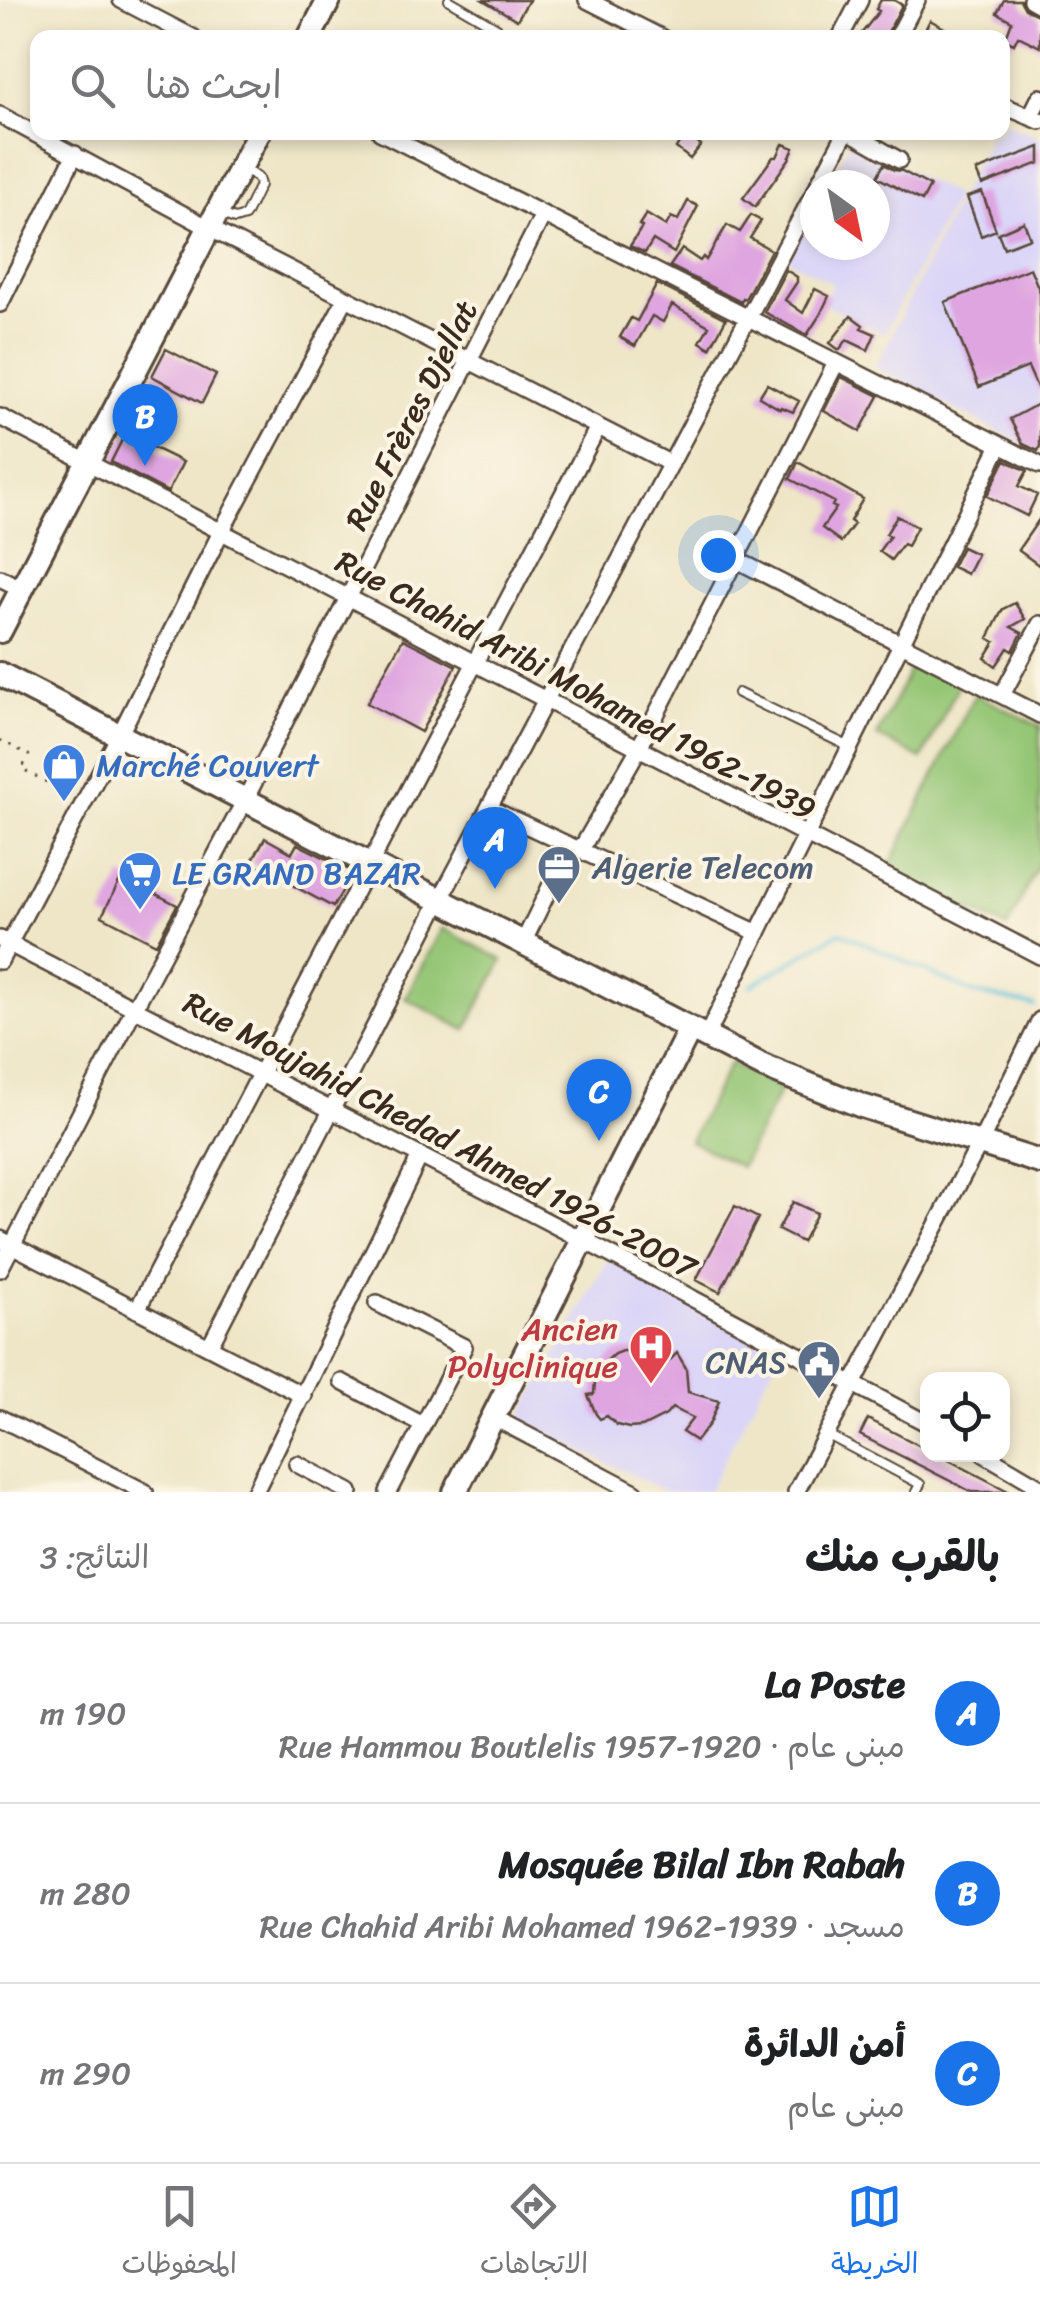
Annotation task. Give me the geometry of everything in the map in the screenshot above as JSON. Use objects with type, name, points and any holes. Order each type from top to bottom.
[{"type":"main road","points":[[312,30],[329,0]]},
{"type":"main road","points":[[0,630],[254,140]]},
{"type":"main road","points":[[0,674],[765,1067],[862,1106],[1040,1162]]},
{"type":"main road","points":[[455,1492],[583,1240],[698,1033]]},
{"type":"street","points":[[121,0],[179,30]]},
{"type":"street","points":[[587,0],[646,30]]},
{"type":"street","points":[[844,30],[860,0]]},
{"type":"street","points":[[901,30],[916,0]]},
{"type":"street","points":[[1031,0],[1040,5]]},
{"type":"street","points":[[1010,108],[1035,119],[1040,97]]},
{"type":"street","points":[[0,115],[30,131]]},
{"type":"street","points":[[48,140],[213,220],[346,298],[671,464]]},
{"type":"street","points":[[396,140],[1040,464]]},
{"type":"street","points":[[827,170],[844,140]]},
{"type":"street","points":[[863,140],[900,160]]},
{"type":"street","points":[[0,304],[75,154]]},
{"type":"street","name":"Rue Frères Djellat","points":[[0,1269],[6,1242],[244,800],[543,215]]},
{"type":"street","points":[[208,1347],[800,220]]},
{"type":"street","points":[[0,961],[4,941],[84,802],[346,298]]},
{"type":"street","points":[[524,943],[561,864],[584,844],[639,748],[836,363]]},
{"type":"street","name":"Rue Chahid Aribi Mohamed 1962-1939","points":[[0,417],[1040,956]]},
{"type":"street","points":[[137,1310],[598,427]]},
{"type":"street","points":[[698,1033],[758,932],[1000,444]]},
{"type":"street","points":[[736,560],[1040,714]]},
{"type":"street","points":[[0,578],[22,589]]},
{"type":"street","points":[[1002,695],[1034,647],[1040,624]]},
{"type":"street","points":[[489,808],[758,932]]},
{"type":"street","name":"Rue Moujahid Chedad Ahmed 1926-2007","points":[[4,941],[583,1240],[920,1420]]},
{"type":"street","points":[[796,1492],[980,1143],[1040,1020]]},
{"type":"street","points":[[255,1492],[420,1156]]},
{"type":"street","points":[[6,1242],[304,1396]]},
{"type":"street","points":[[376,1303],[464,1347],[388,1492]]},
{"type":"street","points":[[342,1382],[423,1425]]},
{"type":"street","points":[[493,1417],[634,1492]]},
{"type":"street","points":[[0,1418],[139,1491]]},
{"type":"street","points":[[998,1462],[1040,1487]]},
{"type":"street","points":[[297,1464],[350,1492]]},
{"type":"lane","points":[[448,0],[497,28]]},
{"type":"lane","points":[[738,693],[850,747]]},
{"type":"lane","points":[[826,1434],[920,1484],[916,1492]]},
{"type":"path","points":[[0,740],[29,755],[22,769],[84,802]]},
{"type":"shaded area","points":[[1010,125],[1040,138],[1040,453],[875,368],[988,140],[1010,140]]},
{"type":"shaded area","points":[[851,140],[956,196],[884,334],[823,303],[833,284],[788,259],[800,236],[800,260],[890,260],[890,170],[835,170]]},
{"type":"shaded area","name":"Ancien Polyclinique","points":[[609,1258],[781,1350],[708,1492],[667,1492],[519,1420]]},
{"type":"green space","points":[[915,659],[961,680],[922,759],[877,736]]},
{"type":"green space","points":[[975,694],[1040,726],[1040,861],[1007,928],[888,869]]},
{"type":"green space","points":[[442,928],[503,960],[466,1030],[405,998]]},
{"type":"green space","points":[[730,1063],[781,1089],[741,1167],[690,1141]]},
{"type":"building","points":[[483,0],[529,0],[517,20]]},
{"type":"building","points":[[881,0],[894,0],[902,5],[889,30],[864,30],[879,11],[876,9]]},
{"type":"building","points":[[1004,0],[1020,0],[1025,9],[1040,16],[1040,47],[1018,36],[1014,44],[1010,42],[1012,21],[997,13]]},
{"type":"building","points":[[930,20],[948,30],[925,30]]},
{"type":"building","points":[[681,140],[693,140],[701,145],[690,159],[676,148]]},
{"type":"building","points":[[783,144],[794,148],[755,207],[743,198]]},
{"type":"building","points":[[1040,147],[1040,163],[982,185],[976,171]]},
{"type":"building","points":[[884,164],[930,186],[922,201],[890,184],[890,170],[881,170]]},
{"type":"building","points":[[982,192],[996,230],[981,236],[967,197]]},
{"type":"building","points":[[688,201],[698,206],[674,253],[653,240],[645,253],[630,246],[646,214],[666,226],[671,217],[678,220]]},
{"type":"building","points":[[751,215],[761,221],[750,238],[771,250],[741,302],[670,266],[682,249],[700,261],[703,257],[706,260],[727,225],[740,232]]},
{"type":"building","points":[[1024,222],[1030,238],[1004,248],[998,233]]},
{"type":"building","points":[[1030,268],[1040,292],[1040,394],[1028,367],[979,387],[945,302]]},
{"type":"building","points":[[786,270],[797,277],[797,282],[785,300],[803,313],[815,289],[829,296],[807,335],[764,312]]},
{"type":"building","points":[[657,284],[726,319],[710,348],[700,342],[709,326],[672,305],[663,322],[652,316],[635,346],[620,337],[631,318],[637,321]]},
{"type":"building","points":[[851,316],[863,325],[861,328],[875,334],[868,350],[847,340],[839,350],[830,343]]},
{"type":"building","points":[[166,349],[216,375],[202,403],[152,376]]},
{"type":"building","points":[[841,377],[879,396],[860,431],[824,411]]},
{"type":"building","points":[[767,384],[799,401],[793,412],[759,397]]},
{"type":"building","points":[[1040,403],[1038,451],[1023,444],[1010,419]]},
{"type":"building","points":[[125,434],[183,462],[168,492],[111,462]]},
{"type":"building","points":[[1005,460],[1027,471],[1019,486],[1037,495],[1027,516],[987,496]]},
{"type":"building","points":[[798,462],[863,499],[850,521],[854,524],[841,542],[822,528],[836,508],[832,506],[834,502],[790,479]]},
{"type":"building","points":[[897,516],[917,527],[907,546],[903,544],[891,560],[879,551]]},
{"type":"building","points":[[1040,518],[1040,566],[1018,550]]},
{"type":"building","points":[[962,547],[977,554],[967,574],[952,567]]},
{"type":"building","points":[[1015,603],[1025,619],[1011,627],[1022,633],[1013,651],[1008,648],[996,666],[985,658],[995,642],[988,638],[1003,609]]},
{"type":"building","points":[[403,639],[456,666],[421,732],[367,703]]},
{"type":"building","points":[[265,838],[292,853],[297,844],[353,872],[333,907],[251,863]]},
{"type":"building","name":"LE GRAND BAZAR","points":[[122,876],[177,905],[156,944],[102,916]]},
{"type":"building","points":[[793,1202],[817,1213],[802,1242],[778,1230]]},
{"type":"building","points":[[735,1206],[758,1218],[720,1292],[696,1280]]},
{"type":"building","points":[[644,1350],[665,1365],[677,1353],[686,1368],[688,1392],[719,1401],[710,1423],[696,1441],[682,1432],[693,1418],[672,1408],[642,1427],[617,1425],[607,1416],[600,1419],[596,1414],[588,1395],[594,1394],[599,1368],[614,1354]]},
{"type":"building","points":[[868,1419],[920,1446],[920,1462],[952,1462],[1010,1492],[972,1492],[860,1435]]},
{"type":"waterway","points":[[751,986],[840,932],[974,993],[1034,1006]]},
{"type":"place","name":"Mosquée Bilal Ibn Rabah","points":[[145,466]]},
{"type":"place","name":"Marché Couvert","points":[[64,803]]},
{"type":"place","name":"La Poste","points":[[495,889]]},
{"type":"place","name":"Algerie Telecom","points":[[559,905]]},
{"type":"place","name":"LE GRAND BAZAR","points":[[140,911]]},
{"type":"place","name":"أمن الدائرة","points":[[599,1141]]},
{"type":"place","name":"Ancien Polyclinique","points":[[651,1385]]},
{"type":"place","name":"CNAS","points":[[819,1400]]}]
